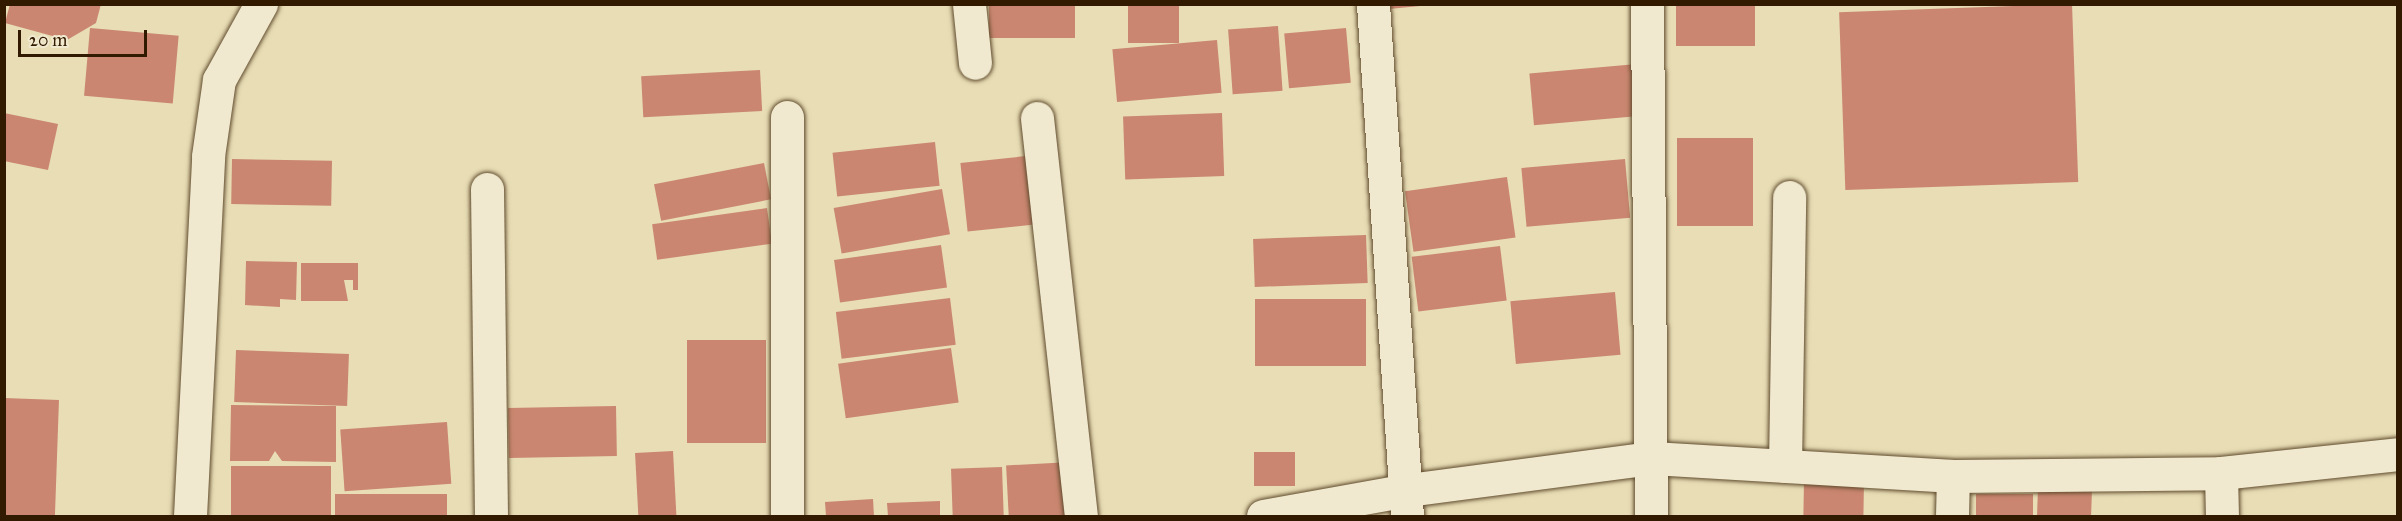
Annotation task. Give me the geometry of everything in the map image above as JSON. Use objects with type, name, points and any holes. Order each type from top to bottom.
[{"type":"street","points":[[190,516],[210,146],[219,80],[261,4]]},
{"type":"street","points":[[969,4],[975,63]]},
{"type":"street","points":[[1373,4],[1408,503]]},
{"type":"street","points":[[1647,4],[1651,516]]},
{"type":"street","points":[[787,117],[787,516]]},
{"type":"street","points":[[1037,118],[1081,516]]},
{"type":"street","points":[[487,189],[491,516]]},
{"type":"street","points":[[1785,466],[1789,197]]},
{"type":"street","points":[[1263,516],[1408,503],[1652,458],[1953,476],[2221,473],[2397,454]]},
{"type":"street","points":[[2221,473],[2222,516]]},
{"type":"street","points":[[1952,516],[1953,476]]},
{"type":"building","points":[[10,4],[101,4],[96,23],[67,40],[5,23]]},
{"type":"building","points":[[989,4],[1075,4],[1075,38],[989,38]]},
{"type":"building","points":[[1128,4],[1179,4],[1179,43],[1128,43]]},
{"type":"building","points":[[1389,4],[1420,4],[1420,6],[1389,9]]},
{"type":"building","points":[[1676,4],[1755,4],[1755,46],[1676,46]]},
{"type":"building","points":[[2072,4],[2078,182],[1845,190],[1839,12]]},
{"type":"building","points":[[1278,26],[1283,91],[1233,94],[1228,29]]},
{"type":"building","points":[[90,28],[179,36],[173,103],[84,96]]},
{"type":"building","points":[[1346,28],[1351,83],[1289,88],[1284,33]]},
{"type":"building","points":[[1217,40],[1222,93],[1117,102],[1112,49]]},
{"type":"building","points":[[1637,64],[1642,116],[1534,125],[1529,73]]},
{"type":"building","points":[[760,70],[762,111],[643,117],[641,76]]},
{"type":"building","points":[[4,113],[58,124],[48,170],[4,161]]},
{"type":"building","points":[[1222,113],[1224,176],[1125,179],[1123,116]]},
{"type":"building","points":[[1677,138],[1753,138],[1753,226],[1677,226]]},
{"type":"building","points":[[935,142],[940,186],[837,197],[833,153]]},
{"type":"building","points":[[1036,155],[1043,224],[968,232],[960,163]]},
{"type":"building","points":[[232,159],[332,161],[331,206],[231,204]]},
{"type":"building","points":[[1625,159],[1630,218],[1527,227],[1521,168]]},
{"type":"building","points":[[764,163],[771,199],[661,221],[654,184]]},
{"type":"building","points":[[1507,177],[1515,237],[1413,252],[1405,191]]},
{"type":"building","points":[[942,189],[950,234],[842,253],[834,208]]},
{"type":"building","points":[[767,208],[772,244],[657,260],[652,224]]},
{"type":"building","points":[[1366,235],[1368,283],[1255,287],[1253,239]]},
{"type":"building","points":[[941,245],[947,288],[840,303],[834,260]]},
{"type":"building","points":[[1500,246],[1507,301],[1418,311],[1412,257]]},
{"type":"building","points":[[246,261],[297,262],[296,300],[280,299],[280,307],[245,305]]},
{"type":"building","points":[[301,263],[358,263],[358,290],[353,290],[353,280],[344,280],[348,301],[301,301]]},
{"type":"building","points":[[1615,292],[1620,355],[1516,364],[1510,301]]},
{"type":"building","points":[[950,298],[956,345],[842,359],[836,312]]},
{"type":"building","points":[[1255,299],[1366,299],[1366,366],[1255,366]]},
{"type":"building","points":[[687,340],[766,340],[766,443],[687,443]]},
{"type":"building","points":[[951,348],[959,402],[846,418],[838,364]]},
{"type":"building","points":[[236,350],[349,354],[347,406],[234,402]]},
{"type":"building","points":[[4,398],[59,400],[55,516],[4,516]]},
{"type":"building","points":[[231,405],[336,406],[336,462],[282,461],[275,451],[269,461],[230,461]]},
{"type":"building","points":[[616,406],[617,456],[509,458],[508,408]]},
{"type":"building","points":[[447,422],[451,484],[345,491],[340,429]]},
{"type":"building","points":[[673,451],[676,516],[638,516],[635,453]]},
{"type":"building","points":[[1254,452],[1295,452],[1295,486],[1254,486]]},
{"type":"building","points":[[1071,462],[1074,516],[1009,516],[1006,465]]},
{"type":"building","points":[[231,466],[331,466],[331,516],[231,516]]},
{"type":"building","points":[[1002,467],[1004,516],[953,516],[951,469]]},
{"type":"building","points":[[1804,481],[1864,482],[1863,516],[1803,516]]},
{"type":"building","points":[[2038,488],[2092,490],[2091,516],[2037,516]]},
{"type":"building","points":[[335,494],[447,494],[447,516],[335,516]]},
{"type":"building","points":[[1976,494],[2033,494],[2033,516],[1976,516]]},
{"type":"building","points":[[873,499],[874,516],[826,516],[825,502]]},
{"type":"building","points":[[940,501],[940,516],[888,516],[887,503]]}]
